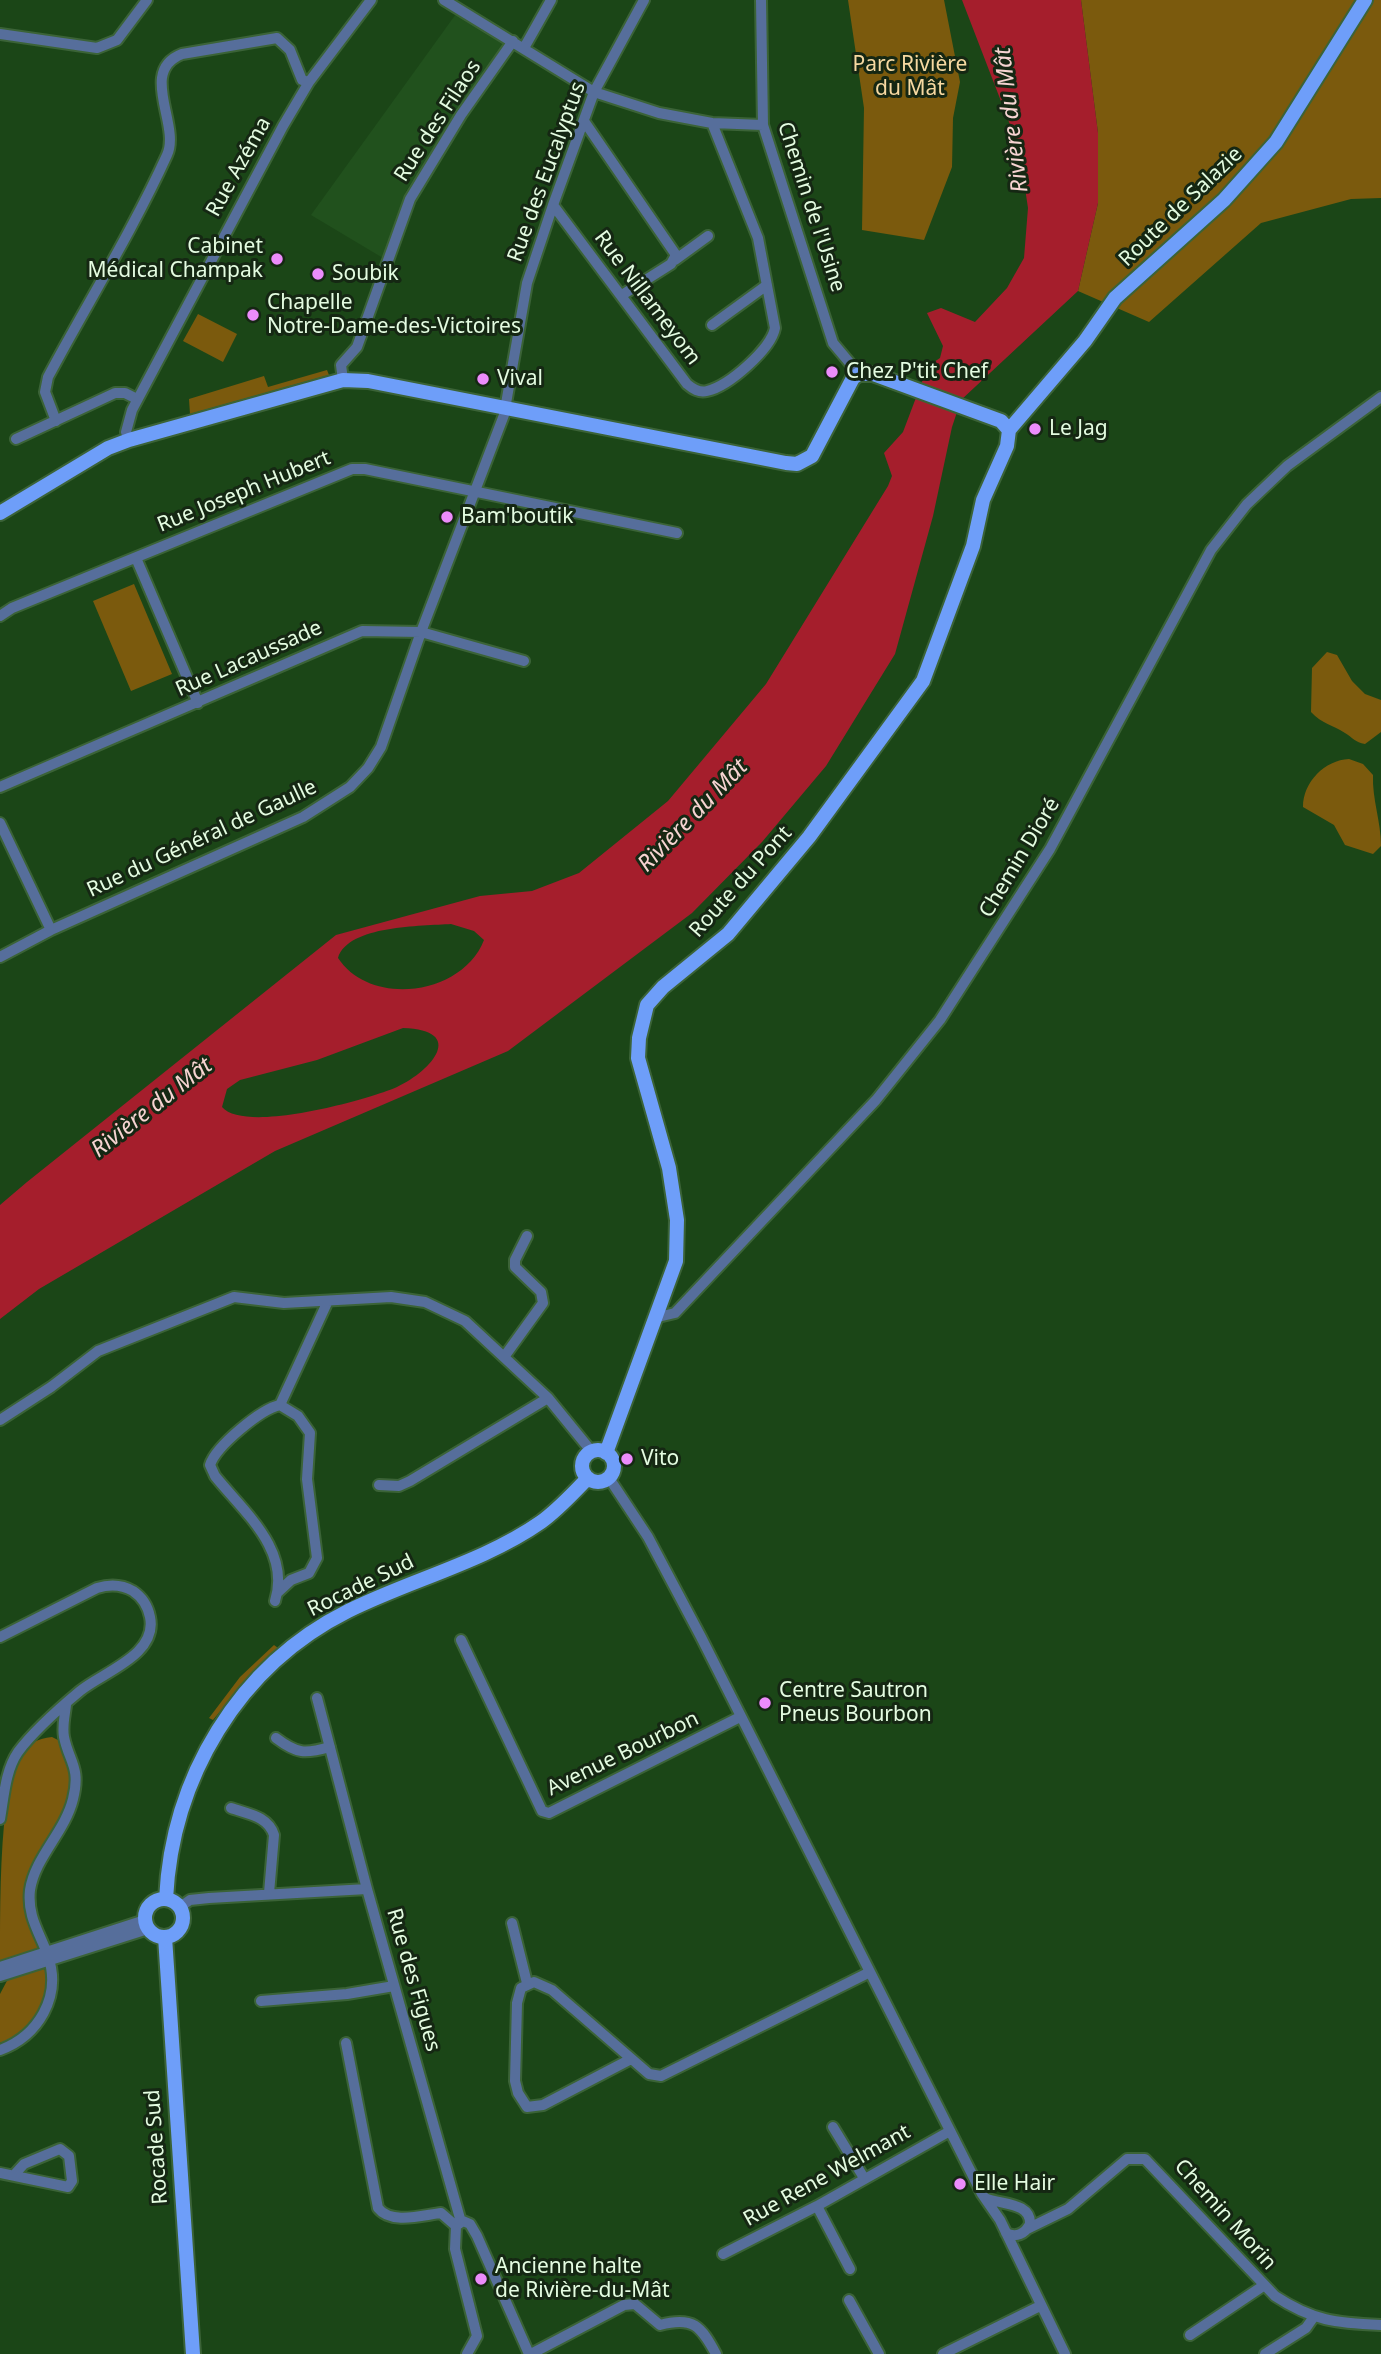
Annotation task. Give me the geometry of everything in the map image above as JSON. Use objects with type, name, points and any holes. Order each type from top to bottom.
[{"type":"main road","name":"Route de Salazie","points":[[1005,426],[1085,341],[1115,298],[1224,200],[1276,142],[1365,0]]},
{"type":"main road","points":[[0,513],[108,448],[343,380],[368,381],[797,464],[812,456],[853,378],[859,374],[885,378],[1005,426]]},
{"type":"main road","name":"Route du Pont","points":[[599,1453],[658,1317],[677,1261],[677,1220],[669,1168],[638,1058],[639,1038],[647,1005],[663,986],[729,934],[808,837],[923,681],[973,546],[983,500],[1007,446],[1005,426]]},
{"type":"main road","points":[[599,1453],[614,1464],[609,1478],[597,1482],[587,1478],[583,1465],[599,1453]]},
{"type":"main road","name":"Rocade Sud","points":[[166,1899],[176,1827],[196,1769],[220,1725],[268,1667],[321,1626],[347,1612],[496,1547],[538,1524],[587,1478]]},
{"type":"main road","points":[[166,1899],[180,1907],[184,1918],[180,1929],[165,1937],[146,1924],[148,1907],[166,1899]]},
{"type":"main road","name":"Rocade Sud","points":[[165,1937],[192,2354]]},
{"type":"street","points":[[0,34],[10,38],[97,48],[117,40],[147,0]]},
{"type":"street","name":"Rue Azéma","points":[[129,440],[128,422],[137,399],[309,82],[371,0]]},
{"type":"street","points":[[444,0],[594,92],[659,113],[712,123],[763,125]]},
{"type":"street","points":[[524,48],[551,0]]},
{"type":"street","name":"Rue des Eucalyptus","points":[[506,409],[527,283],[553,205],[594,92],[644,0]]},
{"type":"street","name":"Chemin de l'Usine","points":[[761,0],[763,125],[833,343],[859,374]]},
{"type":"street","points":[[56,421],[45,392],[48,377],[171,142],[160,85],[171,61],[182,54],[277,38],[290,50],[302,80],[309,82]]},
{"type":"street","name":"Rue des Filaos","points":[[343,380],[341,365],[356,347],[410,200],[461,115],[513,41]]},
{"type":"street","points":[[584,121],[675,250],[675,260]]},
{"type":"street","name":"Rue Nillameyom","points":[[553,205],[687,384],[695,390],[706,392],[764,352],[772,341],[775,328],[758,238],[712,123]]},
{"type":"street","points":[[622,295],[708,236]]},
{"type":"street","name":"Rue Nillameyom","points":[[712,325],[767,285]]},
{"type":"street","points":[[16,439],[115,393],[125,393],[137,399]]},
{"type":"street","name":"Chemin Dioré","points":[[658,1317],[675,1313],[876,1100],[940,1020],[1050,849],[1211,550],[1240,513],[1287,466],[1381,397]]},
{"type":"street","name":"Rue du Général de Gaulle","points":[[0,957],[51,930],[303,817],[350,787],[368,768],[381,747],[421,632],[506,409]]},
{"type":"street","name":"Rue Joseph Hubert","points":[[0,616],[12,608],[352,470],[365,469],[677,533]]},
{"type":"street","points":[[136,558],[198,703]]},
{"type":"street","name":"Rue Lacaussade","points":[[0,787],[362,631],[421,632],[524,661]]},
{"type":"street","points":[[0,823],[51,930]]},
{"type":"street","points":[[504,1357],[543,1303],[541,1292],[515,1267],[514,1260],[527,1236]]},
{"type":"street","points":[[0,1420],[58,1382],[98,1351],[228,1298],[240,1296],[284,1303],[327,1303],[391,1297],[425,1302],[459,1317],[548,1398],[599,1453]]},
{"type":"street","points":[[280,1405],[298,1416],[310,1433],[307,1479],[317,1558],[309,1573],[291,1580],[276,1597],[279,1569],[270,1542],[215,1476],[210,1465],[216,1454],[258,1415],[280,1405],[327,1303]]},
{"type":"street","points":[[379,1485],[399,1486],[411,1481],[548,1398]]},
{"type":"street","points":[[609,1478],[648,1537],[950,2131],[985,2198],[1000,2220],[1065,2354]]},
{"type":"street","points":[[0,1637],[62,1604],[108,1584],[121,1586],[143,1600],[151,1622],[149,1635],[141,1648],[80,1690],[12,1762],[0,1819]]},
{"type":"street","name":"Avenue Bourbon","points":[[461,1640],[542,1811],[549,1813],[740,1717]]},
{"type":"street","name":"Rue des Figues","points":[[317,1698],[458,2224]]},
{"type":"street","points":[[0,2050],[22,2040],[38,2024],[48,2005],[52,1983],[48,1956],[32,1920],[30,1888],[35,1874],[64,1826],[74,1798],[74,1760],[64,1738],[66,1705]]},
{"type":"street","points":[[38,1733],[64,1738]]},
{"type":"street","points":[[276,1738],[293,1751],[304,1754],[330,1746]]},
{"type":"street","points":[[231,1808],[265,1820],[271,1827],[274,1835],[269,1894]]},
{"type":"street","points":[[180,1907],[199,1899],[367,1889]]},
{"type":"street","points":[[512,1923],[527,1983]]},
{"type":"street","points":[[0,1976],[48,1956],[146,1924]]},
{"type":"street","points":[[0,1967],[48,1956]]},
{"type":"street","points":[[631,2059],[542,2105],[527,2106],[518,2093],[515,2081],[516,2003],[521,1988],[527,1983],[542,1984],[552,1990],[649,2074],[661,2076],[870,1972]]},
{"type":"street","points":[[261,2001],[347,1994],[394,1986]]},
{"type":"street","points":[[346,2043],[378,2208],[386,2215],[398,2217],[441,2213],[458,2224],[470,2224],[530,2354],[624,2305],[635,2304],[660,2325],[689,2322],[704,2331],[716,2354]]},
{"type":"street","points":[[834,2127],[864,2178]]},
{"type":"street","name":"Rue Rene Welmant","points":[[723,2255],[950,2131]]},
{"type":"street","points":[[0,2173],[62,2188],[68,2187],[72,2181],[69,2156],[62,2150],[24,2164],[14,2175]]},
{"type":"street","name":"Chemin Morin","points":[[1025,2231],[1055,2217],[1127,2159],[1145,2159],[1264,2286],[1300,2313],[1341,2323],[1381,2325]]},
{"type":"street","points":[[985,2198],[1022,2207],[1028,2213],[1055,2217]]},
{"type":"street","points":[[817,2206],[850,2269]]},
{"type":"street","points":[[1000,2220],[1003,2211],[1012,2206]]},
{"type":"street","points":[[1016,2253],[1025,2231],[1028,2213]]},
{"type":"street","points":[[458,2224],[455,2249],[477,2336],[470,2353]]},
{"type":"street","points":[[1006,2232],[1025,2231]]},
{"type":"street","points":[[1190,2335],[1264,2286]]},
{"type":"street","points":[[849,2300],[879,2354]]},
{"type":"street","points":[[943,2354],[1040,2306]]},
{"type":"street","points":[[1265,2354],[1306,2328],[1313,2318]]},
{"type":"shaded area","points":[[456,14],[505,44],[406,191],[383,258],[311,215]]},
{"type":"green space","name":"Parc Rivière du Mât","points":[[848,0],[944,0],[960,82],[953,118],[952,167],[924,240],[862,230],[864,108]]},
{"type":"green space","points":[[1081,0],[1381,0],[1381,198],[1351,199],[1261,223],[1149,322],[1078,291],[1098,203],[1098,133]]},
{"type":"green space","points":[[198,314],[237,334],[223,362],[183,341]]},
{"type":"green space","points":[[327,370],[329,375],[190,414],[189,399],[264,376],[268,387]]},
{"type":"green space","points":[[134,584],[172,674],[131,691],[93,601]]},
{"type":"green space","points":[[1327,652],[1337,655],[1352,681],[1365,694],[1381,700],[1381,732],[1365,744],[1323,722],[1311,712],[1312,668]]},
{"type":"green space","points":[[1349,759],[1363,764],[1373,775],[1381,846],[1373,854],[1345,845],[1334,825],[1303,807],[1307,789],[1317,774],[1332,763]]},
{"type":"green space","points":[[274,1645],[278,1648],[245,1681],[213,1720],[209,1718],[240,1677]]},
{"type":"green space","points":[[52,1737],[60,1741],[70,1759],[71,1789],[67,1806],[27,1884],[41,1946],[39,1952],[3,1962],[0,1961],[1,1863],[11,1775],[14,1763],[23,1749]]},
{"type":"green space","points":[[43,1968],[48,1974],[44,1997],[35,2017],[21,2033],[0,2043],[0,1994],[9,1977]]},
{"type":"water","name":"Rivière du Mât","points":[[962,0],[1081,0],[1098,133],[1098,203],[1078,291],[961,400],[895,654],[826,766],[762,842],[692,913],[508,1051],[275,1151],[39,1289],[0,1319],[0,1205],[336,935],[480,896],[532,891],[579,873],[668,801],[766,684],[888,486],[892,476],[884,453],[903,432],[928,366],[940,358],[943,346],[927,313],[941,308],[975,322],[1007,288],[1024,258],[1028,208],[1019,148]],"holes":[[[451,924],[474,931],[484,940],[473,959],[457,973],[437,983],[416,988],[393,989],[372,984],[353,974],[338,958],[345,947],[371,933],[387,929]],[[403,1028],[422,1030],[434,1036],[438,1043],[437,1052],[422,1071],[397,1087],[335,1106],[280,1116],[255,1117],[235,1114],[222,1107],[227,1089],[240,1080],[317,1060]]]},
{"type":"place","name":"Cabinet Médical Champak","points":[[277,259]]},
{"type":"place","name":"Soubik","points":[[318,274]]},
{"type":"place","name":"Chapelle Notre-Dame-des-Victoires","points":[[253,315]]},
{"type":"place","name":"Chez P'tit Chef","points":[[832,372]]},
{"type":"place","name":"Vival","points":[[483,379]]},
{"type":"place","name":"Le Jag","points":[[1035,429]]},
{"type":"place","name":"Bam'boutik","points":[[447,517]]},
{"type":"place","name":"Vito","points":[[627,1459]]},
{"type":"place","name":"Centre Sautron Pneus Bourbon","points":[[765,1703]]},
{"type":"place","name":"Elle Hair","points":[[960,2184]]},
{"type":"place","name":"Ancienne halte de Rivière-du-Mât","points":[[481,2279]]}]
